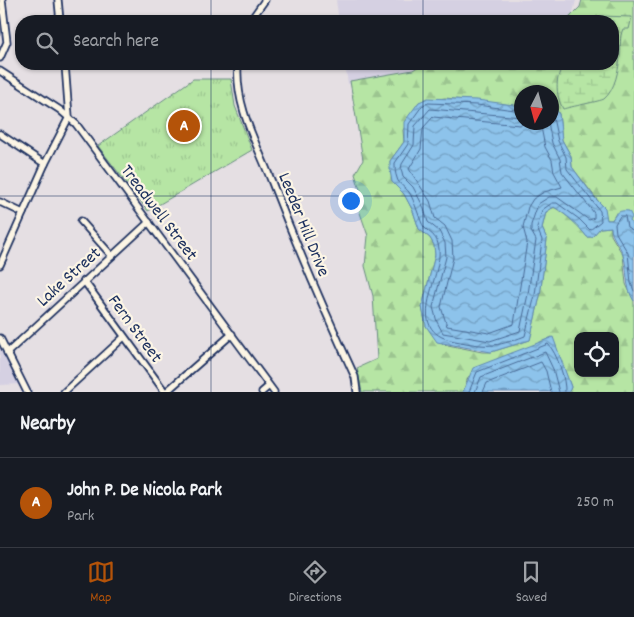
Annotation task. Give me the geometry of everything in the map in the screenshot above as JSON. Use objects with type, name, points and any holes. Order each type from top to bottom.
[{"type":"street","points":[[0,58],[7,42],[2,0]]},
{"type":"street","points":[[58,0],[59,15]]},
{"type":"street","points":[[254,15],[265,0]]},
{"type":"street","points":[[0,265],[45,164],[69,117],[65,70]]},
{"type":"street","name":"Leeder Hill Drive","points":[[238,70],[238,86],[245,118],[312,284],[355,377],[357,392]]},
{"type":"street","name":"Treadwell Street","points":[[0,71],[69,117],[274,392]]},
{"type":"street","points":[[0,134],[45,164]]},
{"type":"street","points":[[0,202],[23,213]]},
{"type":"street","points":[[81,221],[112,256]]},
{"type":"street","name":"Lake Street","points":[[8,353],[149,222]]},
{"type":"street","name":"Fern Street","points":[[84,281],[166,392]]},
{"type":"street","points":[[166,392],[232,334]]},
{"type":"street","points":[[64,392],[124,337]]},
{"type":"street","points":[[0,338],[27,392]]},
{"type":"street","points":[[262,392],[269,386]]},
{"type":"shaded area","points":[[336,0],[576,0],[572,15],[338,15]]},
{"type":"shaded area","points":[[346,70],[415,70],[348,84]]},
{"type":"shaded area","points":[[0,342],[20,384],[0,385]]},
{"type":"green space","points":[[582,0],[634,0],[634,228],[630,221],[616,213],[612,220],[607,220],[602,206],[572,167],[571,156],[562,140],[559,114],[559,85],[514,85],[514,105],[445,98],[419,102],[403,130],[404,142],[390,161],[392,182],[404,194],[413,211],[419,229],[430,238],[434,245],[435,255],[422,307],[426,326],[443,344],[491,352],[530,340],[540,296],[547,239],[542,228],[546,212],[554,207],[572,220],[587,237],[592,237],[600,228],[611,227],[611,235],[623,255],[626,284],[634,301],[634,392],[569,392],[571,387],[552,337],[468,377],[463,392],[362,392],[357,368],[377,359],[373,296],[365,266],[368,236],[358,207],[362,196],[355,174],[363,160],[350,81],[413,70],[619,70],[619,15],[572,15],[580,7]]},
{"type":"green space","points":[[619,17],[632,17],[629,29],[623,29],[619,67]]},
{"type":"green space","points":[[561,70],[618,70],[614,85],[604,99],[563,109],[560,103],[558,80]]},
{"type":"green space","points":[[193,79],[231,79],[235,106],[252,150],[148,211],[98,146]]},
{"type":"water","points":[[428,98],[477,100],[514,105],[514,130],[559,130],[559,114],[562,140],[571,156],[572,167],[595,198],[605,208],[607,220],[612,220],[621,211],[629,211],[632,217],[630,221],[634,228],[634,301],[629,290],[623,255],[612,234],[611,227],[600,228],[592,237],[587,237],[572,220],[554,207],[546,212],[542,228],[547,239],[540,296],[530,340],[491,352],[437,342],[426,326],[422,307],[435,255],[434,245],[430,238],[419,229],[413,211],[404,194],[392,182],[390,170],[390,161],[404,142],[404,122],[419,102]]},
{"type":"water","points":[[553,337],[571,387],[569,392],[463,392],[473,368]]},
{"type":"place","name":"John P. De Nicola Park","points":[[184,126]]}]
